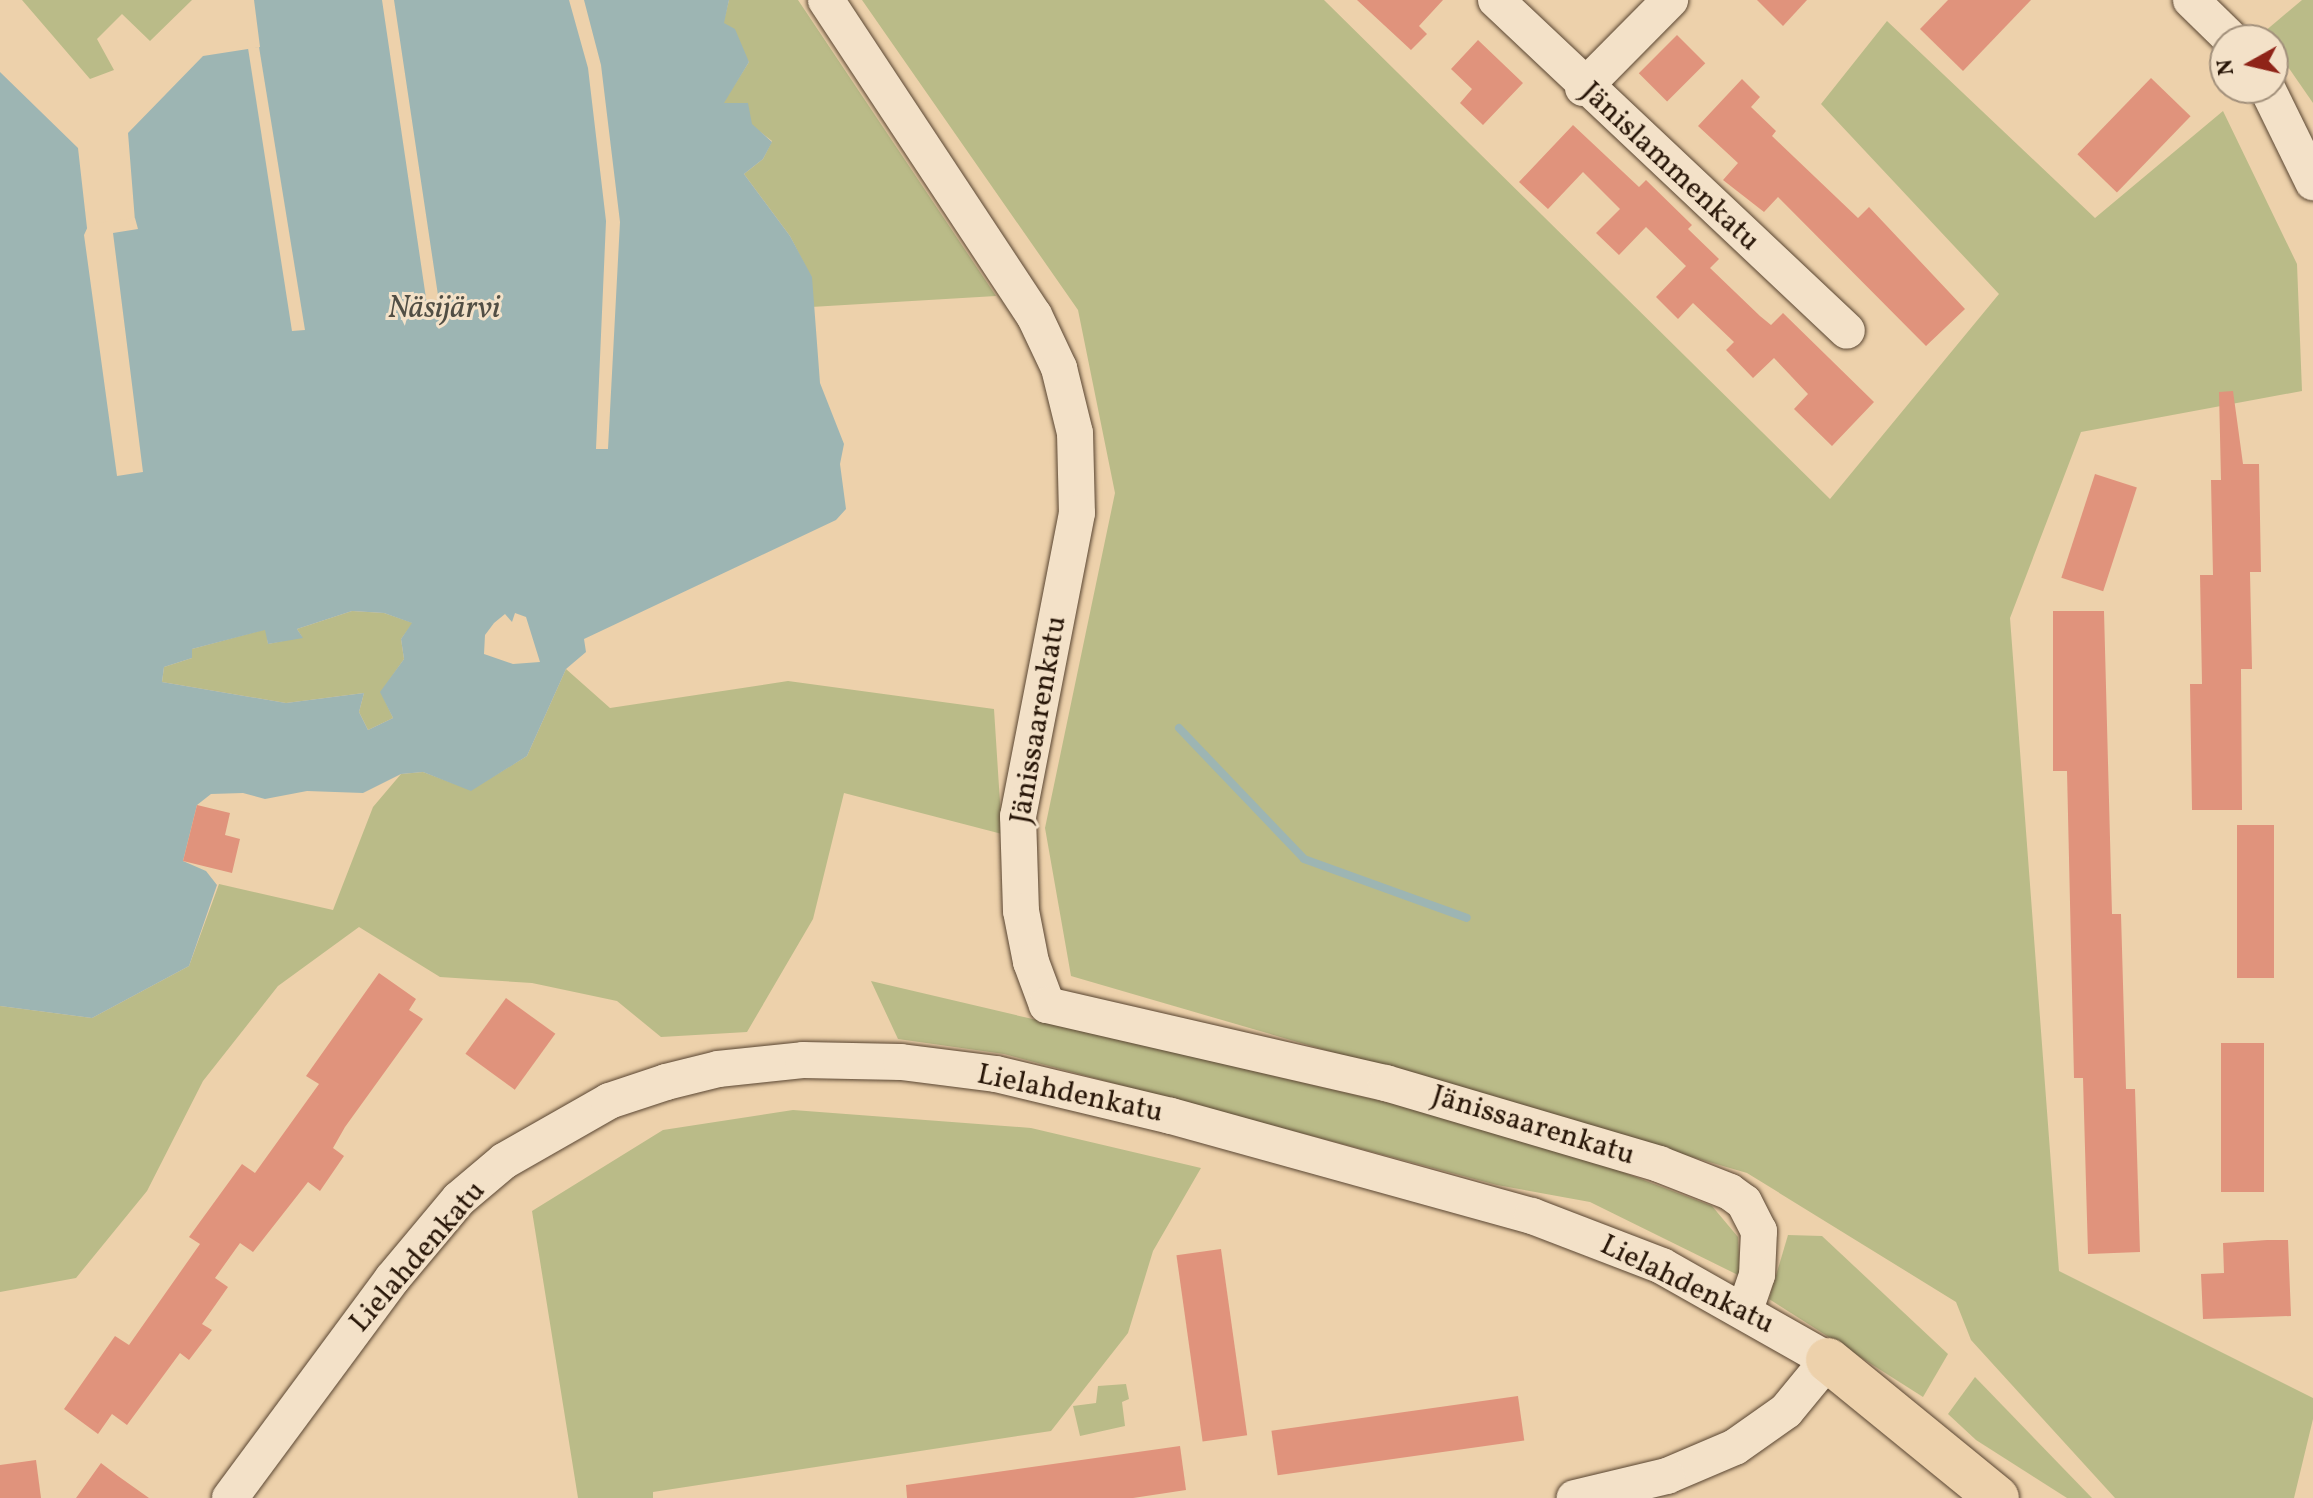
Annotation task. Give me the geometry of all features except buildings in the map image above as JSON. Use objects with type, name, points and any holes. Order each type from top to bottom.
[{"type":"main road","name":"Lielahdenkatu","points":[[1828,1360],[1997,1498]]},
{"type":"street","name":"Jänissaarenkatu","points":[[826,0],[1034,315],[1059,368],[1075,433],[1077,513],[1018,816],[1021,911],[1031,962],[1047,1005],[1401,1087],[1659,1164],[1730,1192],[1744,1202],[1759,1231],[1757,1275],[1745,1309]]},
{"type":"street","name":"Jänislammenkatu","points":[[1496,0],[1583,88],[1847,331]]},
{"type":"street","points":[[1583,88],[1670,0]]},
{"type":"street","points":[[2191,0],[2216,24]]},
{"type":"street","points":[[2275,104],[2313,182]]},
{"type":"street","name":"Lielahdenkatu","points":[[230,1498],[392,1279],[459,1199],[504,1161],[609,1101],[692,1075],[778,1061],[901,1062],[996,1074],[1171,1116],[1532,1216],[1618,1246],[1745,1309],[1828,1360]]},
{"type":"street","points":[[1575,1498],[1667,1476],[1735,1447],[1786,1411],[1828,1360]]},
{"type":"green space","points":[[22,0],[192,0],[150,41],[122,14],[97,39],[114,70],[90,79]]},
{"type":"green space","points":[[729,0],[798,0],[996,296],[811,307],[811,277],[790,236],[744,174],[763,159],[772,141],[723,103],[749,62],[723,24]]},
{"type":"green space","points":[[862,0],[1324,0],[1830,499],[1999,294],[1821,104],[1887,21],[2095,218],[2223,111],[2297,264],[2302,391],[2081,432],[2010,618],[2059,1271],[2313,1398],[2313,1419],[2294,1498],[2115,1498],[1971,1340],[1956,1302],[1747,1173],[1071,976],[1045,828],[1115,493],[1078,310]]},
{"type":"green space","points":[[2302,0],[2313,0],[2313,103],[2289,68],[2289,24],[2274,24]]},
{"type":"green space","points":[[352,611],[384,613],[413,623],[401,639],[404,659],[381,692],[393,718],[368,730],[359,712],[364,693],[286,703],[162,682],[164,667],[192,658],[192,649],[266,629],[268,644],[302,637],[297,629]]},
{"type":"green space","points":[[566,669],[610,708],[788,681],[994,709],[1002,834],[844,793],[813,919],[747,1032],[661,1037],[617,1001],[532,983],[440,977],[359,927],[278,986],[203,1081],[147,1191],[76,1278],[0,1292],[0,1006],[92,1018],[189,966],[219,884],[333,910],[373,807],[401,774],[423,772],[471,790],[527,756]]},
{"type":"green space","points":[[871,981],[1453,1118],[1588,1159],[1712,1206],[1738,1237],[1740,1276],[1590,1202],[1497,1185],[1004,1054],[898,1039]]},
{"type":"green space","points":[[793,1110],[1031,1128],[1201,1168],[1153,1251],[1128,1333],[1051,1431],[653,1492],[653,1498],[578,1498],[532,1211],[663,1130]]},
{"type":"green space","points":[[1788,1235],[1822,1236],[1948,1354],[1923,1397],[1769,1299]]},
{"type":"green space","points":[[1975,1377],[2092,1498],[2067,1498],[1976,1440],[1948,1414]]},
{"type":"green space","points":[[1126,1384],[1129,1399],[1122,1402],[1125,1426],[1080,1436],[1073,1406],[1096,1403],[1098,1386]]},
{"type":"water","name":"Näsijärvi","points":[[254,0],[729,0],[724,23],[735,29],[749,62],[724,103],[748,103],[752,124],[772,142],[763,159],[744,174],[790,236],[812,277],[820,383],[844,444],[840,464],[846,509],[836,520],[584,639],[586,652],[566,669],[527,756],[471,791],[423,772],[401,774],[363,793],[307,791],[265,799],[243,793],[211,794],[197,805],[183,861],[206,871],[217,885],[189,966],[92,1018],[0,1006],[0,72],[78,148],[87,228],[135,221],[128,133],[203,56],[260,47]],"holes":[[[352,611],[384,613],[412,623],[401,639],[404,659],[380,692],[393,718],[368,730],[359,712],[364,693],[286,703],[162,682],[164,667],[192,658],[192,649],[265,630],[268,644],[303,638],[297,629]],[[515,613],[526,617],[540,662],[513,664],[484,654],[485,635],[494,623],[505,614],[512,622]]]},
{"type":"pier","points":[[382,0],[394,0],[439,302],[448,310],[421,313],[427,305]]},
{"type":"pier","points":[[569,0],[584,0],[601,65],[620,222],[608,449],[596,449],[606,221],[588,68]]},
{"type":"pier","points":[[259,47],[305,330],[292,331],[248,48]]},
{"type":"pier","points":[[135,218],[138,229],[113,233],[143,472],[117,476],[84,235],[89,224]]},
{"type":"waterway","points":[[1179,728],[1304,859],[1467,918]]}]
